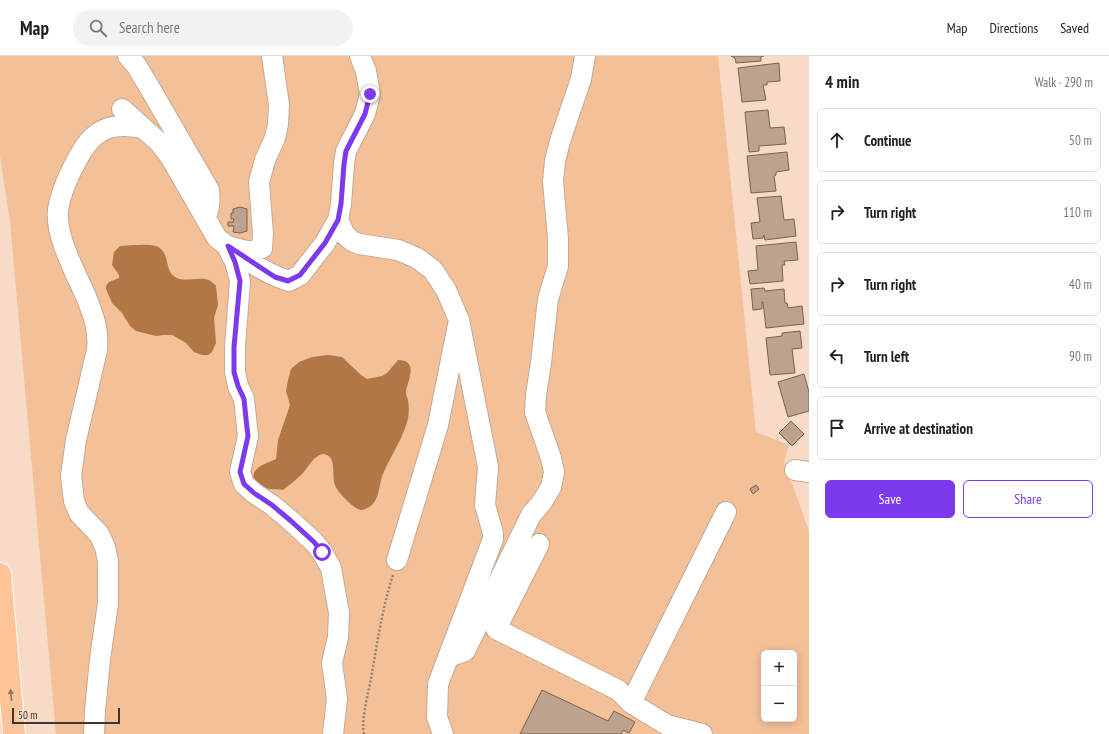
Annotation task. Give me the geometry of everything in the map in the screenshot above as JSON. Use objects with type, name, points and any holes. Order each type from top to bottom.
[{"type":"highway","points":[[0,574],[14,734]]},
{"type":"lane","points":[[128,56],[136,65],[209,190],[209,210],[206,216]]},
{"type":"lane","points":[[228,246],[250,252],[262,248],[263,234],[259,182],[265,160],[275,138],[278,124],[279,106],[272,56]]},
{"type":"lane","points":[[122,109],[160,143],[171,158],[206,216],[217,238],[275,277],[288,281],[300,275],[325,243],[338,220],[346,151],[365,114],[370,94],[366,71],[360,56]]},
{"type":"lane","points":[[448,657],[465,651],[531,515],[542,502],[551,487],[554,472],[551,458],[535,412],[536,395],[548,299],[558,266],[558,238],[553,181],[555,161],[560,141],[581,79],[585,56]]},
{"type":"lane","points":[[94,734],[100,659],[108,603],[108,562],[105,547],[99,534],[84,520],[76,507],[71,476],[76,440],[97,350],[98,338],[96,321],[63,241],[59,225],[58,211],[62,195],[76,160],[94,136],[106,128],[120,125],[143,128]]},
{"type":"lane","points":[[338,220],[345,235],[352,241],[359,244],[398,250],[417,258],[434,270],[446,290],[459,320],[488,467],[486,505],[493,538],[438,684],[437,716],[443,734]]},
{"type":"lane","points":[[325,243],[352,241]]},
{"type":"lane","points":[[228,246],[235,262],[240,281],[234,347],[234,372],[244,399],[248,436],[240,472],[244,484],[277,509],[314,542],[322,552],[331,568],[339,612],[338,637],[332,663],[333,679],[337,699],[333,734]]},
{"type":"lane","points":[[397,560],[438,425],[459,320]]},
{"type":"lane","points":[[631,703],[726,512]]},
{"type":"lane","points":[[539,544],[496,629],[618,690],[631,703],[667,725],[702,734]]},
{"type":"path","points":[[364,734],[363,729],[367,700],[386,596],[397,560]]},
{"type":"shaded area","points":[[0,56],[718,56],[756,432],[789,445],[784,461],[809,531],[809,734],[56,734],[10,222],[0,156]]},
{"type":"shaded area","points":[[154,245],[161,249],[166,257],[172,274],[178,279],[205,279],[210,280],[216,286],[218,305],[214,318],[216,343],[212,352],[208,355],[202,355],[194,352],[186,343],[172,335],[156,336],[136,331],[130,326],[122,313],[112,303],[106,286],[109,282],[119,278],[119,275],[112,265],[114,252],[120,246]]},
{"type":"shaded area","points":[[328,355],[342,357],[367,379],[382,376],[387,373],[398,360],[408,363],[410,367],[411,372],[406,391],[409,409],[406,425],[401,439],[383,474],[375,502],[362,510],[350,503],[336,488],[332,462],[328,455],[319,455],[311,462],[302,474],[283,490],[262,487],[256,483],[253,476],[258,468],[276,459],[278,440],[290,405],[286,391],[291,369],[299,362],[312,357]]},
{"type":"building","points":[[731,56],[761,56],[761,61],[736,63],[735,58]]},
{"type":"building","points":[[779,63],[780,81],[767,82],[767,85],[763,85],[766,100],[742,102],[738,68]]},
{"type":"building","points":[[768,110],[770,128],[784,127],[786,144],[759,146],[759,151],[749,152],[745,112]]},
{"type":"building","points":[[787,152],[789,170],[776,172],[776,175],[774,176],[776,191],[751,193],[747,156]]},
{"type":"building","points":[[781,196],[784,220],[794,219],[796,236],[765,240],[764,235],[763,238],[753,239],[751,223],[760,222],[757,198]]},
{"type":"building","points":[[240,207],[247,209],[247,231],[240,233],[233,232],[234,226],[228,226],[228,222],[233,222],[234,219],[231,219],[231,213],[233,213],[233,209]]},
{"type":"building","points":[[796,242],[798,260],[784,261],[785,265],[782,265],[783,281],[750,284],[748,271],[758,270],[756,246]]},
{"type":"building","points":[[764,288],[765,291],[784,289],[785,303],[787,303],[788,308],[802,306],[804,324],[766,328],[763,302],[762,309],[753,310],[751,289]]},
{"type":"building","points":[[800,331],[802,348],[792,349],[795,373],[770,375],[766,338],[782,336],[782,333]]},
{"type":"building","points":[[804,374],[809,392],[809,411],[788,417],[778,382]]},
{"type":"building","points":[[791,421],[804,434],[792,446],[779,433]]},
{"type":"building","points":[[756,485],[759,489],[753,494],[750,489]]},
{"type":"building","points":[[542,690],[608,721],[614,711],[635,722],[629,733],[623,730],[621,734],[520,734]]},
{"type":"route","points":[[322,552],[314,542],[291,521],[244,484],[240,472],[248,436],[244,399],[234,372],[234,347],[240,281],[235,262],[228,246],[275,277],[288,281],[300,275],[325,243],[338,220],[346,151],[365,114],[370,94]]}]
